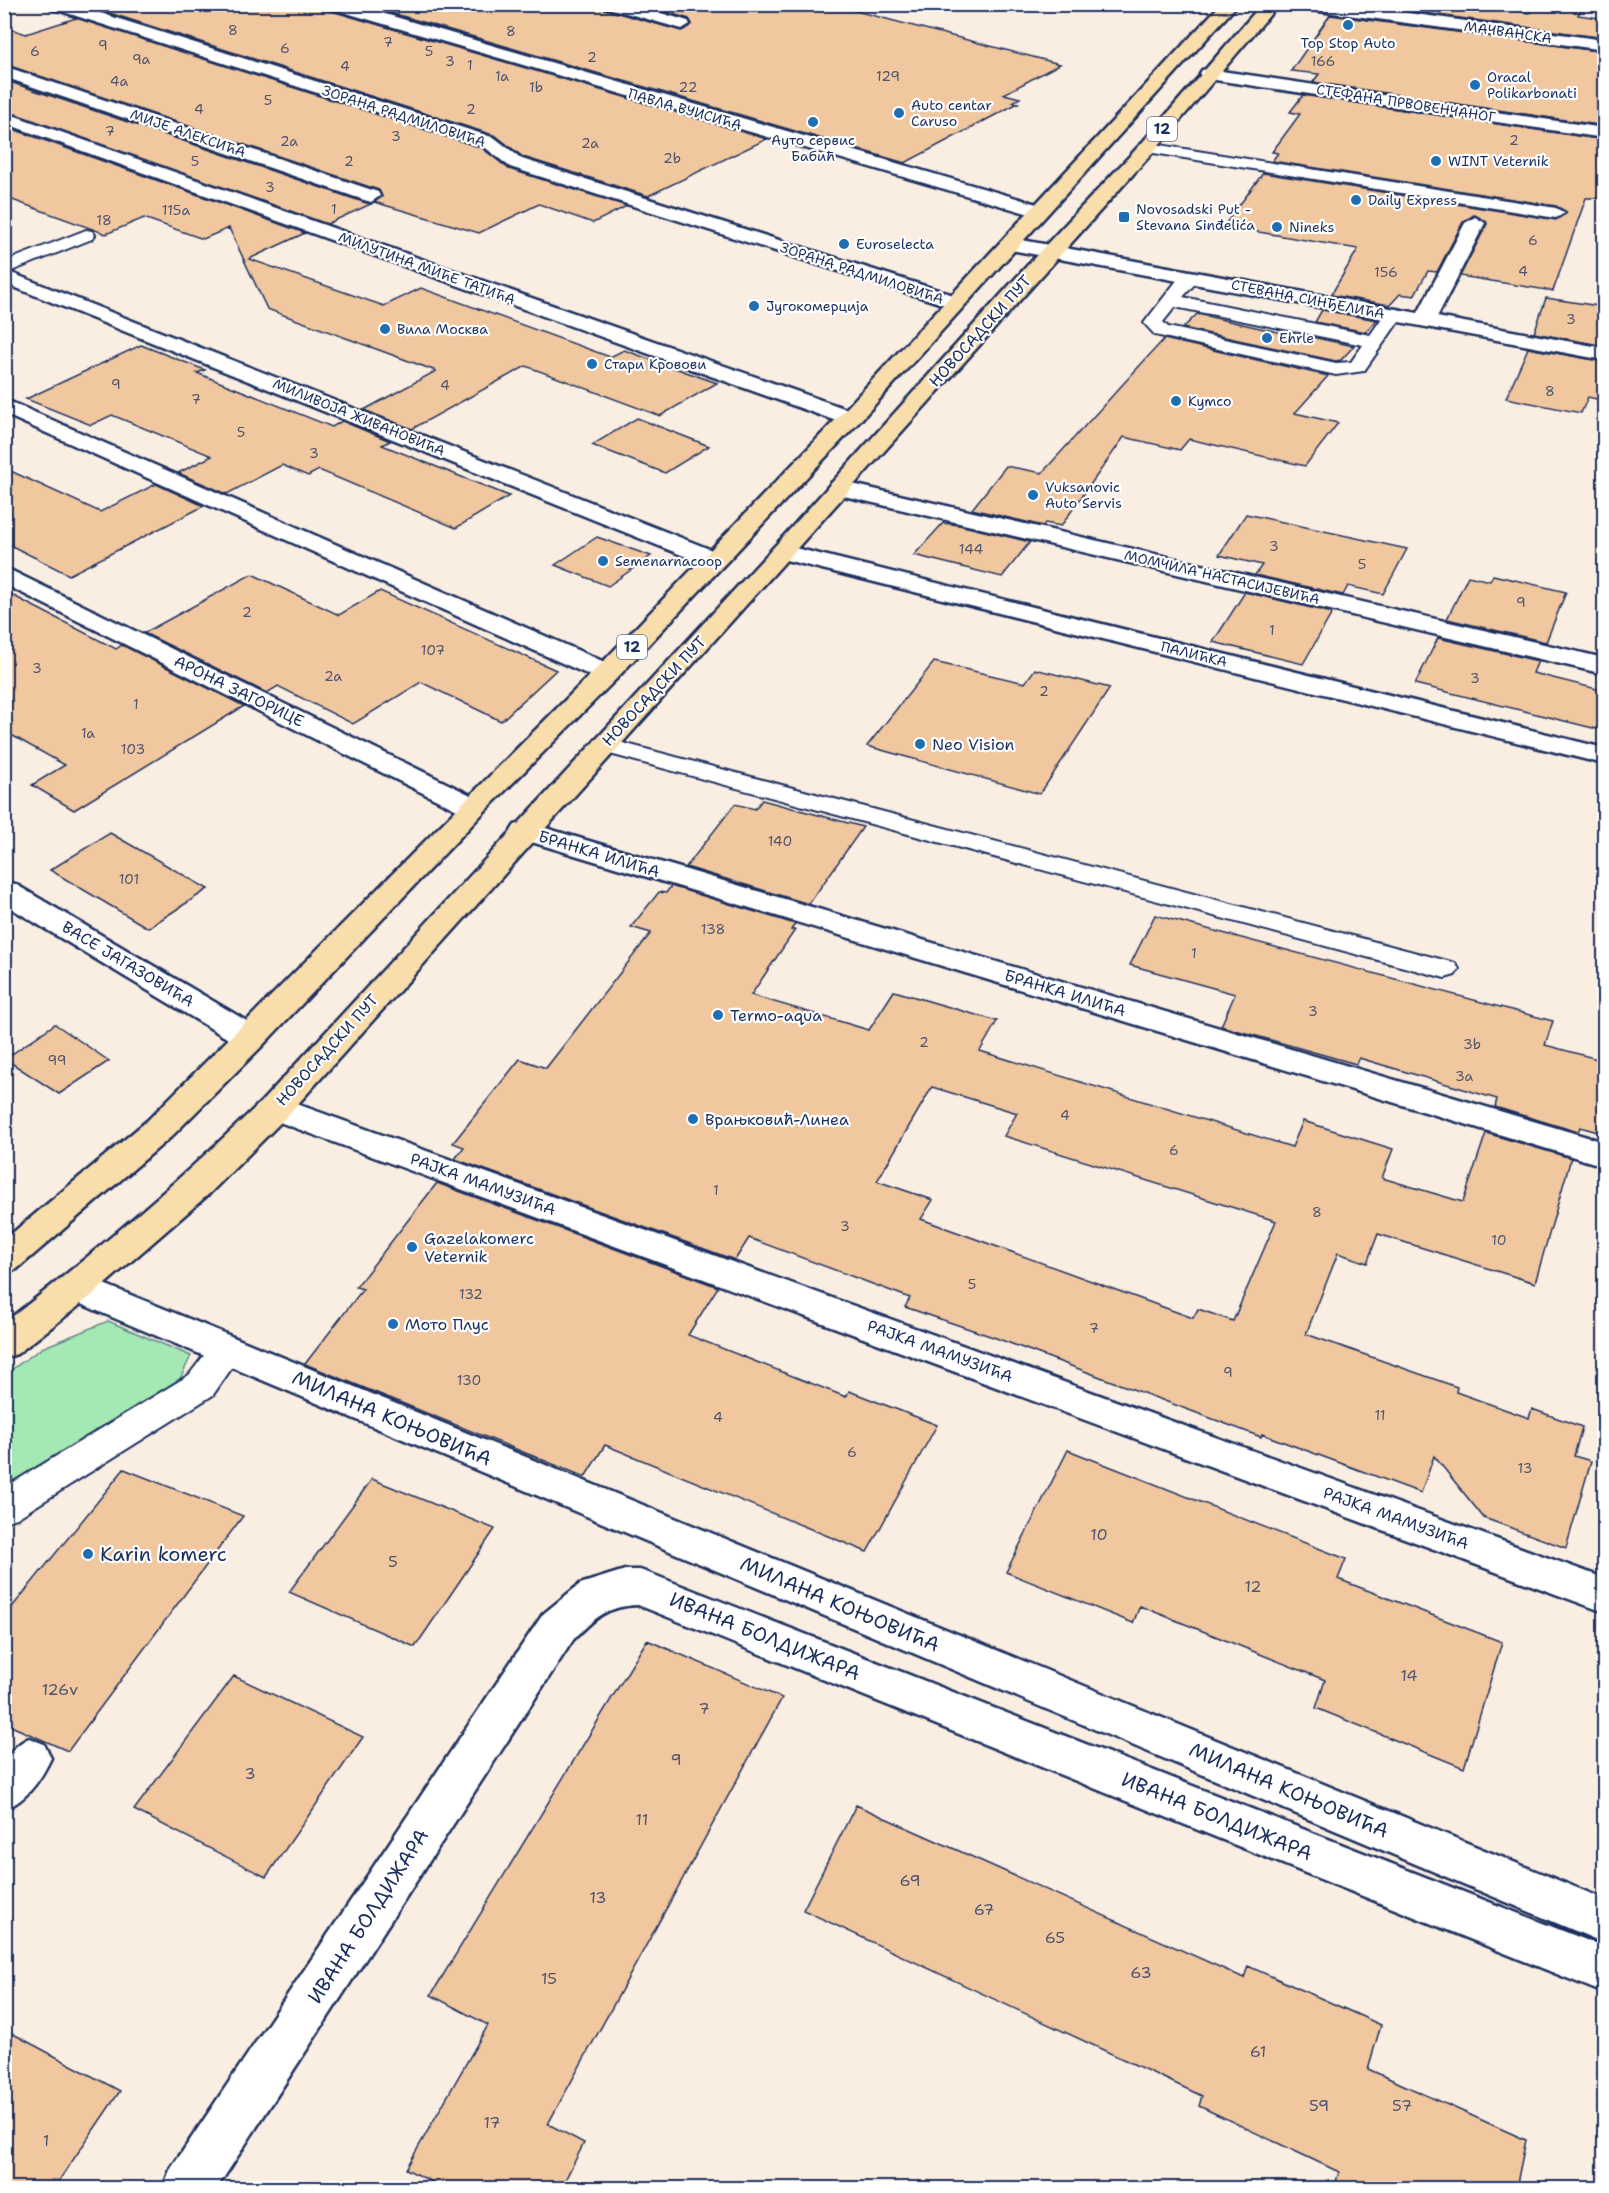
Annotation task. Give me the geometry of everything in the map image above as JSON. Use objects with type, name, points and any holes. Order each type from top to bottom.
[{"type":"main road","name":"12","points":[[4,1260],[160,1128],[251,1038],[473,807],[607,673],[850,418],[1230,4]]},
{"type":"main road","name":"НОВОСАДСКИ ПУТ","points":[[4,1344],[77,1287],[198,1184],[275,1108],[525,831],[783,552],[1051,251],[1147,148],[1208,74],[1271,4]]},
{"type":"street","name":"ЗОРАНА РАДМИЛОВИЋА","points":[[54,4],[489,142],[516,163],[956,302]]},
{"type":"street","name":"ПАВЛА ВУИСИЋА","points":[[332,4],[1040,211]]},
{"type":"street","points":[[611,4],[682,24]]},
{"type":"street","name":"МАЧВАНСКА","points":[[1304,4],[1605,45]]},
{"type":"street","name":"МИЈЕ АЛЕКСИЋА","points":[[4,70],[370,195]]},
{"type":"street","name":"СТЕФАНА ПРВОВЕНЧАНОГ","points":[[1208,74],[1605,133]]},
{"type":"street","name":"МИЛУТИНА МИЋЕ ТАТИЋА","points":[[4,117],[850,418]]},
{"type":"street","points":[[1425,320],[1475,223]]},
{"type":"street","name":"СТЕВАНА СИНЂЕЛИЋА","points":[[1011,244],[1605,354]]},
{"type":"street","name":"МИЛИВОЈА ЖИВАНОВИЋА","points":[[4,276],[714,559]]},
{"type":"street","points":[[4,406],[607,673]]},
{"type":"street","name":"МОМЧИЛА НАСТАСИЈЕВИЋА","points":[[839,488],[1605,666]]},
{"type":"street","name":"ПАЛИЋКА","points":[[783,552],[1605,756]]},
{"type":"street","name":"АРОНА ЗАГОРИЦЕ","points":[[4,574],[473,807]]},
{"type":"street","name":"БРАНКА ИЛИЋА","points":[[525,831],[1605,1154]]},
{"type":"street","name":"ВАСЕ ЈАГАЗОВИЋА","points":[[4,891],[251,1038]]},
{"type":"street","name":"РАЈКА МАМУЗИЋА","points":[[275,1108],[1605,1595]]},
{"type":"street","name":"МИЛАНА КОЊОВИЋА","points":[[77,1287],[1605,1921]]},
{"type":"street","name":"ИВАНА БОЛДИЖАРА","points":[[188,2188],[558,1627],[589,1599],[614,1587],[640,1587],[1605,1970]]},
{"type":"lane","points":[[1147,148],[1556,213]]},
{"type":"lane","points":[[4,269],[86,235]]},
{"type":"lane","points":[[1192,277],[1170,300],[1153,323],[1162,331],[1336,369],[1357,367],[1394,315]]},
{"type":"lane","points":[[1170,300],[1375,342]]},
{"type":"lane","points":[[604,746],[1445,969]]},
{"type":"lane","points":[[4,1507],[201,1385],[227,1350]]},
{"type":"green space","points":[[108,1321],[191,1356],[176,1387],[5,1491],[4,1375],[42,1348]]},
{"type":"building","points":[[118,4],[322,4],[325,9],[767,139],[648,196],[523,157],[496,136],[100,10]]},
{"type":"building","points":[[361,4],[601,4],[604,9],[681,31],[692,24],[689,19],[640,4],[829,4],[1060,64],[1004,94],[1020,98],[1013,102],[1018,103],[905,163]]},
{"type":"building","points":[[1397,4],[1467,4],[1530,13],[1535,4],[1584,4],[1578,15],[1605,19],[1605,38],[1394,9]]},
{"type":"building","points":[[1330,15],[1605,52],[1605,126],[1313,82],[1319,74],[1291,71]]},
{"type":"building","points":[[76,18],[482,148],[509,169],[627,206],[593,223],[539,204],[479,233],[374,202],[382,197],[379,190],[4,64],[4,27],[26,34]]},
{"type":"building","points":[[4,80],[371,204],[327,224],[4,110]]},
{"type":"building","points":[[1303,95],[1605,140],[1605,198],[1586,198],[1553,291],[1460,276],[1487,224],[1474,215],[1463,222],[1437,272],[1428,271],[1414,296],[1400,294],[1390,305],[1331,295],[1358,249],[1224,226],[1263,173],[1556,220],[1567,212],[1556,206],[1272,161],[1278,153],[1272,152],[1300,114],[1290,112]]},
{"type":"building","points":[[4,126],[305,233],[249,259],[384,306],[421,288],[610,357],[624,350],[717,383],[660,416],[526,366],[412,429],[364,410],[436,371],[267,309],[229,228],[203,239],[144,218],[106,234],[4,197]]},
{"type":"building","points":[[1546,298],[1605,307],[1605,346],[1534,333]]},
{"type":"building","points":[[1322,310],[1377,320],[1366,332],[1315,322]]},
{"type":"building","name":"Ehrle","points":[[1197,314],[1305,338],[1307,336],[1354,346],[1341,360],[1336,361],[1183,328]]},
{"type":"building","name":"Kymco","points":[[1164,339],[1328,376],[1295,413],[1338,423],[1305,466],[1189,439],[1180,450],[1124,437],[1061,526],[1045,523],[1043,526],[972,509],[1006,466],[1042,473]]},
{"type":"building","points":[[141,345],[205,370],[197,373],[332,427],[342,421],[390,441],[382,445],[509,496],[456,528],[319,470],[308,476],[282,465],[227,494],[178,473],[212,456],[112,415],[91,425],[26,399]]},
{"type":"building","points":[[1528,348],[1605,362],[1605,401],[1588,397],[1581,413],[1506,398]]},
{"type":"building","points":[[637,418],[709,446],[665,473],[592,445]]},
{"type":"building","points":[[4,468],[100,512],[156,484],[204,506],[69,575],[4,542]]},
{"type":"building","points":[[1246,514],[1407,549],[1383,594],[1348,586],[1343,595],[1255,575],[1262,565],[1219,555]]},
{"type":"building","points":[[943,523],[1030,542],[1002,577],[914,555]]},
{"type":"building","name":"Semenarnacoop","points":[[597,537],[651,556],[608,586],[555,565]]},
{"type":"building","points":[[252,574],[339,615],[380,591],[556,670],[501,721],[421,682],[353,724],[278,686],[267,693],[144,633]]},
{"type":"building","points":[[1493,575],[1566,592],[1546,642],[1447,619],[1468,576],[1490,581]]},
{"type":"building","points":[[4,591],[116,649],[122,645],[244,706],[74,810],[32,785],[65,765],[4,731]]},
{"type":"building","points":[[1245,592],[1332,613],[1303,664],[1213,642]]},
{"type":"building","points":[[1438,638],[1538,661],[1533,673],[1605,691],[1605,731],[1415,684]]},
{"type":"building","points":[[934,662],[1025,683],[1035,669],[1110,688],[1040,794],[867,746]]},
{"type":"building","points":[[762,800],[863,827],[809,904],[686,867],[735,804],[755,809]]},
{"type":"building","points":[[110,833],[208,889],[148,928],[50,870]]},
{"type":"building","points":[[671,886],[795,924],[791,930],[795,930],[751,995],[869,1030],[894,991],[997,1021],[980,1051],[1292,1147],[1303,1121],[1393,1149],[1382,1178],[1463,1202],[1486,1133],[1571,1158],[1535,1283],[1378,1234],[1367,1263],[1338,1253],[1306,1334],[1457,1387],[1456,1392],[1529,1418],[1532,1409],[1582,1427],[1574,1456],[1591,1461],[1566,1548],[1484,1518],[1434,1456],[1421,1493],[905,1307],[910,1298],[749,1238],[735,1260],[455,1159],[464,1147],[453,1143],[520,1059],[546,1068],[651,933],[631,927],[659,892],[666,893]],"holes":[[[932,1087],[1017,1113],[1004,1136],[1276,1221],[1233,1321],[1198,1309],[1193,1318],[921,1219],[933,1200],[877,1181]]]},
{"type":"building","points":[[1155,915],[1553,1021],[1545,1045],[1605,1061],[1605,1134],[1580,1127],[1578,1132],[1495,1107],[1497,1099],[1359,1058],[1356,1064],[1221,1026],[1235,994],[1130,965]]},
{"type":"building","points":[[55,1024],[109,1061],[59,1094],[5,1059]]},
{"type":"building","points":[[437,1183],[718,1287],[688,1335],[846,1397],[849,1391],[937,1425],[867,1552],[605,1445],[585,1477],[305,1364],[363,1289],[356,1287]]},
{"type":"building","points":[[1068,1450],[1346,1559],[1338,1579],[1502,1642],[1464,1768],[1316,1708],[1325,1680],[1140,1606],[1133,1623],[1006,1572]]},
{"type":"building","points":[[124,1469],[243,1516],[68,1751],[4,1723],[4,1617]]},
{"type":"building","points":[[372,1479],[495,1529],[415,1647],[289,1592]]},
{"type":"building","points":[[647,1640],[782,1698],[548,2124],[584,2143],[561,2188],[444,2188],[406,2169],[488,2025],[431,1995]]},
{"type":"building","points":[[234,1676],[363,1737],[266,1877],[134,1810]]},
{"type":"building","points":[[856,1805],[1244,1978],[1248,1966],[1381,2025],[1368,2069],[1526,2140],[1516,2188],[1334,2188],[1339,2172],[1199,2106],[1202,2096],[803,1910]]},
{"type":"building","points":[[4,2029],[120,2091],[54,2188],[4,2188]]},
{"type":"place","name":"Top Stop Auto","points":[[1348,25]]},
{"type":"place","name":"Oracal Polikarbonati","points":[[1475,85]]},
{"type":"place","name":"Auto centar Caruso","points":[[899,113]]},
{"type":"place","name":"Ауто сервис Бабић","points":[[813,122]]},
{"type":"place","name":"WINT Veternik","points":[[1436,161]]},
{"type":"place","name":"Daily Express","points":[[1356,200]]},
{"type":"place","name":"Novosadski Put - Stevana Sinđelića","points":[[1124,217]]},
{"type":"place","name":"Nineks","points":[[1277,227]]},
{"type":"place","name":"Euroselecta","points":[[844,244]]},
{"type":"place","name":"Југокомерција","points":[[754,306]]},
{"type":"place","name":"Вила Москва","points":[[385,329]]},
{"type":"place","name":"Ehrle","points":[[1267,338]]},
{"type":"place","name":"Стари Кровови","points":[[592,364]]},
{"type":"place","name":"Kymco","points":[[1176,401]]},
{"type":"place","name":"Vuksanovic Auto Servis","points":[[1033,495]]},
{"type":"place","name":"Semenarnacoop","points":[[603,561]]},
{"type":"place","name":"Neo Vision","points":[[920,744]]},
{"type":"place","name":"Termo-aqua","points":[[718,1015]]},
{"type":"place","name":"Врањковић-Линеа","points":[[693,1119]]},
{"type":"place","name":"Gazelakomerc Veternik","points":[[412,1247]]},
{"type":"place","name":"Мото Плус","points":[[393,1324]]},
{"type":"place","name":"Karin komerc","points":[[88,1554]]}]
